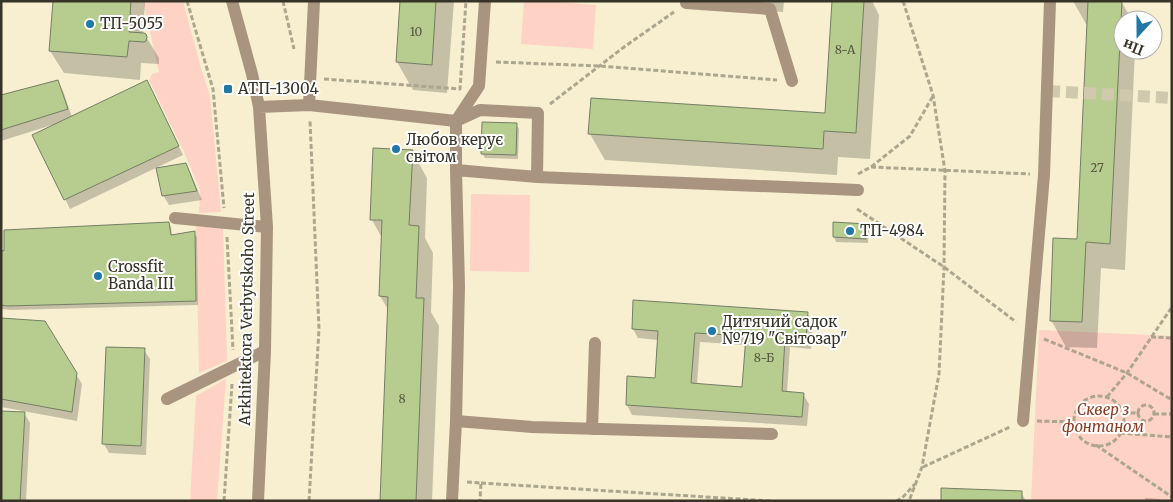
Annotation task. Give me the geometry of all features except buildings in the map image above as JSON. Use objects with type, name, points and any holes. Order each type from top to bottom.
[{"type":"street","name":"Arkhitektora Verbytskoho Street","points":[[232,1],[252,74],[258,107],[267,226],[265,351],[258,501]]},
{"type":"street","points":[[309,105],[314,1]]},
{"type":"street","points":[[452,501],[459,286],[456,121],[479,86],[485,1]]},
{"type":"street","points":[[1023,421],[1044,175],[1050,1]]},
{"type":"street","points":[[686,2],[770,9],[792,81]]},
{"type":"street","points":[[258,107],[309,105],[456,121],[480,110],[538,113],[537,177]]},
{"type":"street","points":[[456,170],[537,177],[858,190]]},
{"type":"street","points":[[176,218],[267,226]]},
{"type":"street","points":[[592,429],[595,343]]},
{"type":"street","points":[[167,399],[265,351]]},
{"type":"street","points":[[456,421],[532,428],[772,434]]},
{"type":"path","points":[[187,1],[213,89],[226,222],[233,366],[224,501]]},
{"type":"path","points":[[311,78],[460,89],[466,1]]},
{"type":"path","points":[[903,1],[933,95],[945,171],[940,374],[922,467],[909,501]]},
{"type":"path","points":[[538,113],[686,2]]},
{"type":"path","points":[[481,61],[600,66],[792,81]]},
{"type":"path","points":[[854,176],[871,167],[910,136],[933,95]]},
{"type":"path","points":[[309,105],[319,329],[309,501]]},
{"type":"path","points":[[871,167],[1044,175]]},
{"type":"path","points":[[857,209],[944,267],[1030,333],[1127,373],[1172,400]]},
{"type":"path","points":[[1106,397],[1127,373],[1172,307]]},
{"type":"path","points":[[1151,337],[1172,338]]},
{"type":"path","points":[[1096,445],[1112,442],[1120,433],[1124,421],[1123,413],[1114,400],[1099,396],[1091,397],[1078,407],[1074,422],[1076,430],[1081,437],[1096,445],[1172,497]]},
{"type":"path","points":[[1142,406],[1148,406],[1154,414],[1152,418],[1146,421],[1139,418],[1138,413],[1142,406]]},
{"type":"path","points":[[1123,413],[1138,413]]},
{"type":"path","points":[[1154,414],[1172,414]]},
{"type":"path","points":[[922,467],[1023,421],[1074,422]]},
{"type":"path","points":[[1120,433],[1172,436]]},
{"type":"path","points":[[453,480],[771,501]]},
{"type":"path","points":[[896,501],[902,498],[917,481]]},
{"type":"path","points":[[480,501],[481,483]]},
{"type":"green space","points":[[143,1],[183,1],[210,96],[221,212],[199,213],[200,190],[149,80],[152,74],[159,72]]},
{"type":"green space","points":[[524,1],[596,5],[593,49],[521,44]]},
{"type":"green space","points":[[471,194],[530,195],[529,272],[470,271]]},
{"type":"green space","points":[[196,226],[223,228],[227,361],[199,373]]},
{"type":"green space","name":"Сквер з фонтаном","points":[[1039,330],[1172,336],[1172,501],[1031,501]]},
{"type":"green space","points":[[226,379],[217,501],[190,501],[196,396]]},
{"type":"tunnel","points":[[1048,91],[1172,98]]},
{"type":"place","name":"ТП-5055","points":[[90,24]]},
{"type":"place","name":"АТП-13004","points":[[228,89]]},
{"type":"place","name":"Любов керує світом","points":[[396,149]]},
{"type":"place","name":"ТП-4984","points":[[850,231]]},
{"type":"place","name":"Crossfit Banda III","points":[[98,276]]},
{"type":"place","name":"Дитячий садок №719 \"Світозар\"","points":[[712,331]]}]
